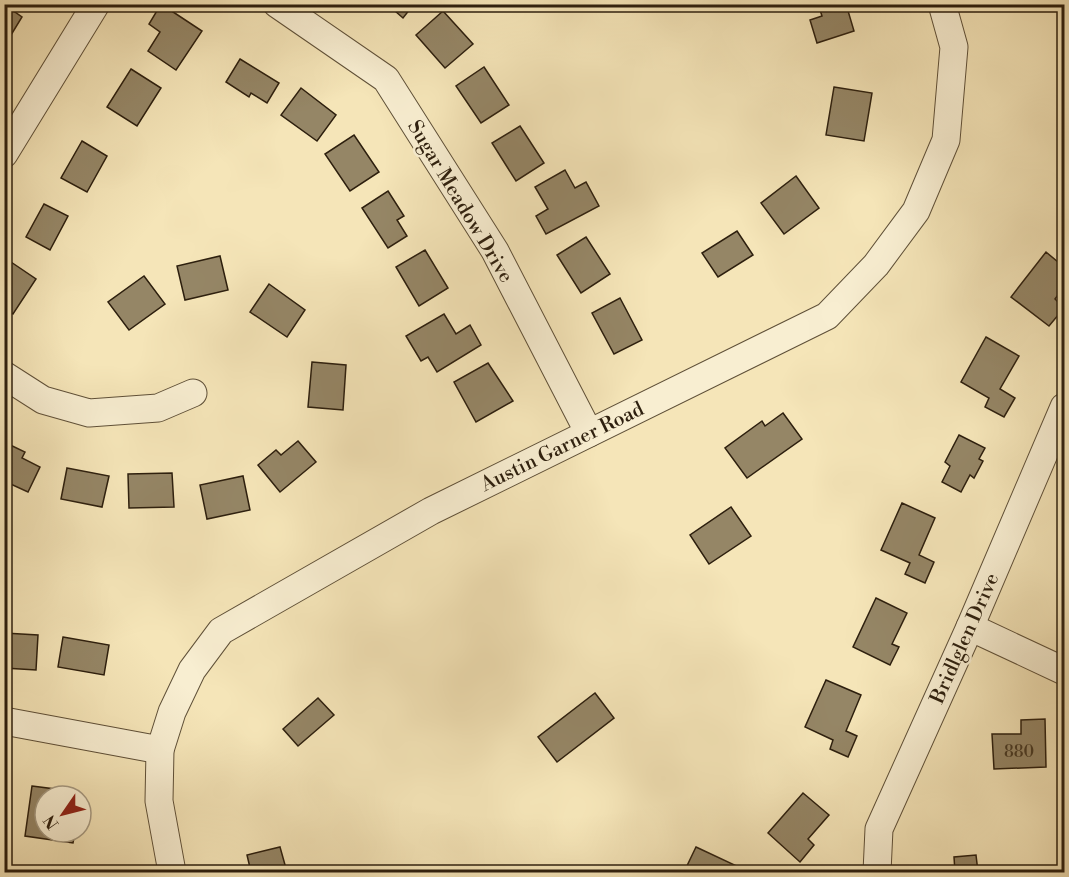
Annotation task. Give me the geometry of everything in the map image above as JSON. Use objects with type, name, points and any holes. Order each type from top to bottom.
[{"type":"street","points":[[4,154],[96,4]]},
{"type":"street","name":"Austin Garner Road","points":[[172,873],[159,801],[160,750],[172,712],[192,670],[220,631],[431,511],[827,316],[876,265],[916,211],[946,140],[954,47],[942,4]]},
{"type":"street","name":"Sugar Meadow Drive","points":[[282,7],[386,79],[495,251],[589,433]]},
{"type":"street","points":[[4,375],[43,400],[89,413],[158,408],[193,393]]},
{"type":"street","name":"Bridlglen Drive","points":[[878,873],[879,829],[970,627],[1065,406]]},
{"type":"street","points":[[970,627],[1065,671]]},
{"type":"street","points":[[4,721],[160,750]]},
{"type":"building","points":[[4,4],[20,4],[15,12],[22,17],[8,40],[4,38]]},
{"type":"building","points":[[161,4],[202,31],[176,70],[148,51],[160,32],[149,24]]},
{"type":"building","points":[[387,4],[414,4],[403,18]]},
{"type":"building","points":[[818,4],[846,4],[854,31],[817,43],[810,20],[822,16]]},
{"type":"building","points":[[443,11],[473,44],[445,68],[416,35]]},
{"type":"building","points":[[240,59],[279,83],[267,103],[251,93],[249,97],[226,82]]},
{"type":"building","points":[[484,67],[509,105],[481,123],[456,86]]},
{"type":"building","points":[[131,69],[161,88],[137,126],[107,107]]},
{"type":"building","points":[[834,87],[872,93],[864,141],[826,135]]},
{"type":"building","points":[[301,88],[336,115],[317,141],[281,115]]},
{"type":"building","points":[[520,126],[544,163],[516,181],[492,143]]},
{"type":"building","points":[[354,135],[379,172],[350,191],[325,154]]},
{"type":"building","points":[[82,141],[107,156],[87,192],[61,178]]},
{"type":"building","points":[[565,170],[575,188],[586,182],[599,206],[546,234],[536,216],[548,209],[535,187]]},
{"type":"building","points":[[796,176],[819,208],[784,234],[761,203]]},
{"type":"building","points":[[388,191],[404,216],[397,220],[407,236],[388,248],[362,208]]},
{"type":"building","points":[[44,204],[68,216],[50,250],[26,237]]},
{"type":"building","points":[[737,231],[753,255],[718,277],[702,253]]},
{"type":"building","points":[[586,237],[610,274],[581,293],[557,255]]},
{"type":"building","points":[[425,250],[448,288],[419,306],[396,267]]},
{"type":"building","points":[[1046,252],[1064,267],[1064,287],[1055,299],[1064,308],[1049,326],[1011,297]]},
{"type":"building","points":[[220,256],[228,290],[185,300],[177,266]]},
{"type":"building","points":[[8,260],[36,279],[13,314],[4,308],[4,265]]},
{"type":"building","points":[[144,276],[165,304],[129,330],[108,302]]},
{"type":"building","points":[[269,284],[305,310],[287,337],[250,312]]},
{"type":"building","points":[[620,298],[642,340],[614,354],[592,313]]},
{"type":"building","points":[[444,314],[456,334],[470,325],[481,345],[437,372],[428,357],[421,361],[406,336]]},
{"type":"building","points":[[986,337],[1019,356],[1000,389],[1015,398],[1004,417],[985,407],[989,398],[961,382]]},
{"type":"building","points":[[312,362],[346,365],[343,410],[308,407]]},
{"type":"building","points":[[488,363],[513,401],[476,422],[454,382]]},
{"type":"building","points":[[783,413],[802,439],[747,478],[725,448],[762,421],[765,426]]},
{"type":"building","points":[[959,435],[985,448],[979,459],[983,461],[974,478],[970,475],[961,492],[942,482],[950,466],[945,462]]},
{"type":"building","points":[[298,441],[316,462],[280,492],[258,465],[276,450],[281,455]]},
{"type":"building","points":[[4,442],[25,452],[22,458],[40,467],[28,492],[4,481]]},
{"type":"building","points":[[67,468],[109,476],[102,507],[61,499]]},
{"type":"building","points":[[172,473],[174,507],[129,508],[128,474]]},
{"type":"building","points":[[243,476],[250,510],[207,519],[200,485]]},
{"type":"building","points":[[902,503],[935,518],[919,555],[934,562],[925,583],[905,574],[910,563],[881,550]]},
{"type":"building","points":[[731,507],[751,536],[709,564],[690,535]]},
{"type":"building","points":[[876,598],[907,613],[892,644],[899,647],[890,665],[853,647]]},
{"type":"building","points":[[4,633],[38,635],[36,670],[4,668]]},
{"type":"building","points":[[63,637],[109,645],[104,675],[58,667]]},
{"type":"building","points":[[826,680],[861,695],[846,731],[857,736],[848,757],[830,749],[833,740],[805,727]]},
{"type":"building","points":[[595,693],[614,718],[557,762],[538,737]]},
{"type":"building","points":[[318,698],[334,715],[298,746],[283,729]]},
{"type":"building","points":[[1045,719],[1046,767],[994,769],[992,734],[1021,734],[1021,720]]},
{"type":"building","points":[[32,786],[33,786],[33,837],[25,836]]},
{"type":"building","points":[[803,793],[829,815],[808,839],[814,845],[800,862],[768,833]]},
{"type":"building","points":[[4,794],[9,794],[9,825],[4,825]]},
{"type":"building","points":[[280,847],[287,872],[251,872],[247,855]]},
{"type":"building","points":[[696,847],[741,868],[739,872],[684,872]]},
{"type":"building","points":[[976,855],[978,872],[955,872],[954,857]]}]
